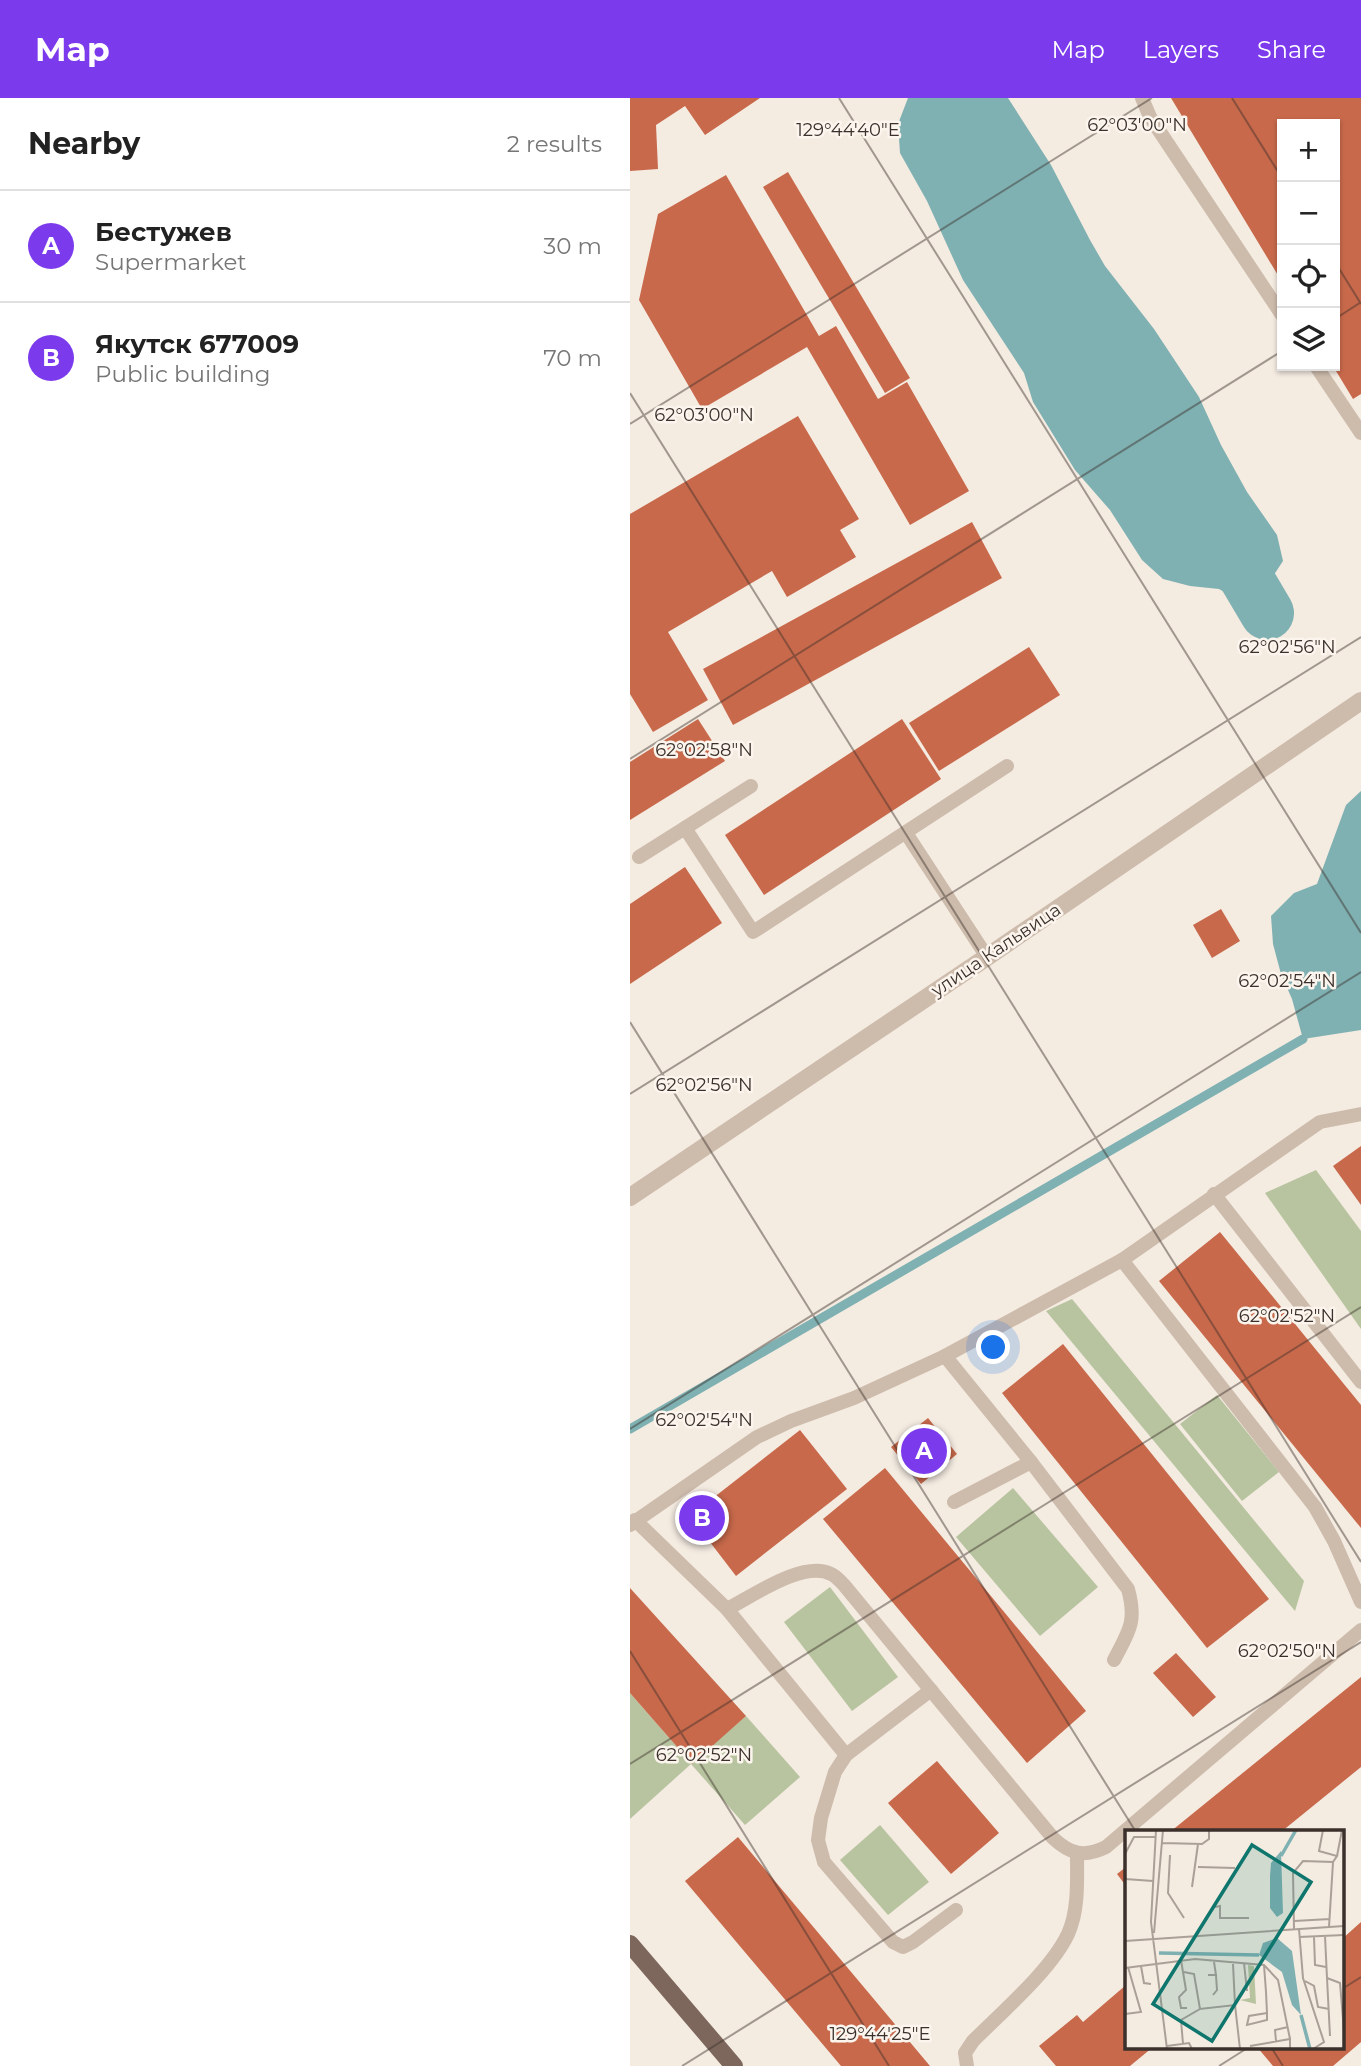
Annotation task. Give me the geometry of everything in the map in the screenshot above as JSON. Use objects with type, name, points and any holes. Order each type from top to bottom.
[{"type":"main road","points":[[630,1944],[734,2066]]},
{"type":"street","name":"улица Кальвица","points":[[630,1197],[1361,701]]},
{"type":"lane","points":[[1142,98],[1150,117],[1277,308]]},
{"type":"lane","points":[[1319,371],[1361,433]]},
{"type":"lane","points":[[685,828],[753,932],[1007,766]]},
{"type":"lane","points":[[639,858],[751,786]]},
{"type":"lane","points":[[906,833],[987,957]]},
{"type":"lane","points":[[846,1755],[727,1609],[633,1522],[757,1437],[791,1420],[854,1398],[945,1356],[1122,1260],[1320,1122],[1361,1114]]},
{"type":"lane","points":[[1214,1194],[1361,1382]]},
{"type":"lane","points":[[1122,1260],[1315,1507],[1349,1571],[1361,1602]]},
{"type":"lane","points":[[945,1356],[1031,1462],[1128,1589],[1133,1608],[1131,1628],[1114,1660]]},
{"type":"lane","points":[[954,1502],[1031,1462]]},
{"type":"lane","points":[[727,1609],[796,1573],[811,1570],[831,1573],[844,1585],[1063,1848],[1077,1853],[1093,1853],[1106,1847],[1125,1831]]},
{"type":"lane","points":[[1126,1830],[1361,1630]]},
{"type":"lane","points":[[931,1690],[846,1755],[835,1772],[821,1818],[818,1840],[824,1862],[893,1942],[903,1947],[913,1942],[956,1910]]},
{"type":"lane","points":[[967,2066],[965,2053],[973,2040],[1052,1961],[1068,1933],[1076,1895],[1077,1853]]},
{"type":"green space","points":[[1316,1170],[1361,1231],[1361,1329],[1265,1193]]},
{"type":"green space","points":[[1072,1299],[1304,1581],[1295,1611],[1046,1311]]},
{"type":"green space","points":[[1217,1395],[1279,1472],[1242,1501],[1180,1424]]},
{"type":"green space","points":[[1013,1488],[1098,1587],[1040,1636],[956,1537]]},
{"type":"green space","points":[[830,1587],[898,1677],[852,1711],[784,1622]]},
{"type":"green space","points":[[630,1693],[691,1763],[746,1716],[800,1777],[745,1825],[691,1764],[630,1819]]},
{"type":"green space","points":[[880,1825],[929,1882],[888,1915],[840,1860]]},
{"type":"water","points":[[908,98],[1008,98],[1051,165],[1105,266],[1154,329],[1199,397],[1247,492],[1277,535],[1283,561],[1252,608],[1219,589],[1190,586],[1163,579],[1142,560],[1110,510],[1075,470],[1033,402],[1024,373],[963,280],[927,201],[900,153],[898,124]]},
{"type":"water","points":[[1361,791],[1361,1030],[1303,1039],[1273,944],[1271,916],[1294,893],[1317,884],[1346,805]]},
{"type":"building","points":[[630,98],[760,98],[705,135],[685,106],[656,125],[658,169],[630,171]]},
{"type":"building","points":[[1171,98],[1361,98],[1361,394],[1353,399],[1336,371],[1340,371],[1340,119],[1277,119],[1277,274]]},
{"type":"building","points":[[788,172],[910,378],[885,393],[763,187]]},
{"type":"building","points":[[726,175],[819,336],[836,326],[878,399],[907,382],[969,491],[910,525],[807,347],[702,409],[639,300],[658,214]]},
{"type":"building","points":[[798,416],[859,519],[840,530],[856,557],[787,597],[772,571],[668,632],[708,700],[653,732],[630,694],[630,514]]},
{"type":"building","points":[[972,522],[1002,578],[733,725],[703,669]]},
{"type":"building","points":[[1029,647],[1060,695],[939,771],[909,723]]},
{"type":"building","points":[[698,719],[725,761],[630,820],[630,762]]},
{"type":"building","points":[[902,719],[941,779],[764,895],[725,835]]},
{"type":"building","points":[[685,867],[722,923],[630,984],[630,904]]},
{"type":"building","points":[[1221,909],[1240,941],[1212,958],[1193,925]]},
{"type":"building","points":[[1361,1146],[1361,1205],[1333,1166]]},
{"type":"building","points":[[1220,1232],[1361,1405],[1361,1528],[1159,1281]]},
{"type":"building","points":[[1063,1344],[1269,1599],[1207,1648],[1002,1393]]},
{"type":"building","points":[[928,1418],[957,1454],[921,1484],[891,1447]]},
{"type":"building","points":[[800,1430],[847,1489],[736,1576],[690,1516]]},
{"type":"building","points":[[885,1468],[1086,1711],[1027,1763],[823,1519]]},
{"type":"building","points":[[630,1588],[746,1716],[692,1764],[630,1693]]},
{"type":"building","points":[[1176,1653],[1216,1697],[1193,1717],[1153,1673]]},
{"type":"building","points":[[1361,1677],[1361,1767],[1283,1830],[1172,1830]]},
{"type":"building","points":[[937,1761],[999,1833],[951,1874],[888,1803]]},
{"type":"building","points":[[738,1837],[930,2066],[841,2066],[685,1881]]},
{"type":"building","points":[[1125,1868],[1125,1885],[1117,1874]]},
{"type":"building","points":[[1361,1922],[1361,2042],[1333,2066],[1273,2066],[1259,2049],[1343,2049],[1343,1938]]},
{"type":"building","points":[[1125,1986],[1125,2049],[1151,2049],[1130,2066],[1056,2066],[1039,2046],[1077,2015],[1083,2022]]},
{"type":"waterway","points":[[1219,532],[1267,613]]},
{"type":"waterway","points":[[630,1429],[1303,1039]]},
{"type":"place","name":"Бестужев","points":[[924,1451]]},
{"type":"place","name":"Якутск 677009","points":[[702,1518]]}]
